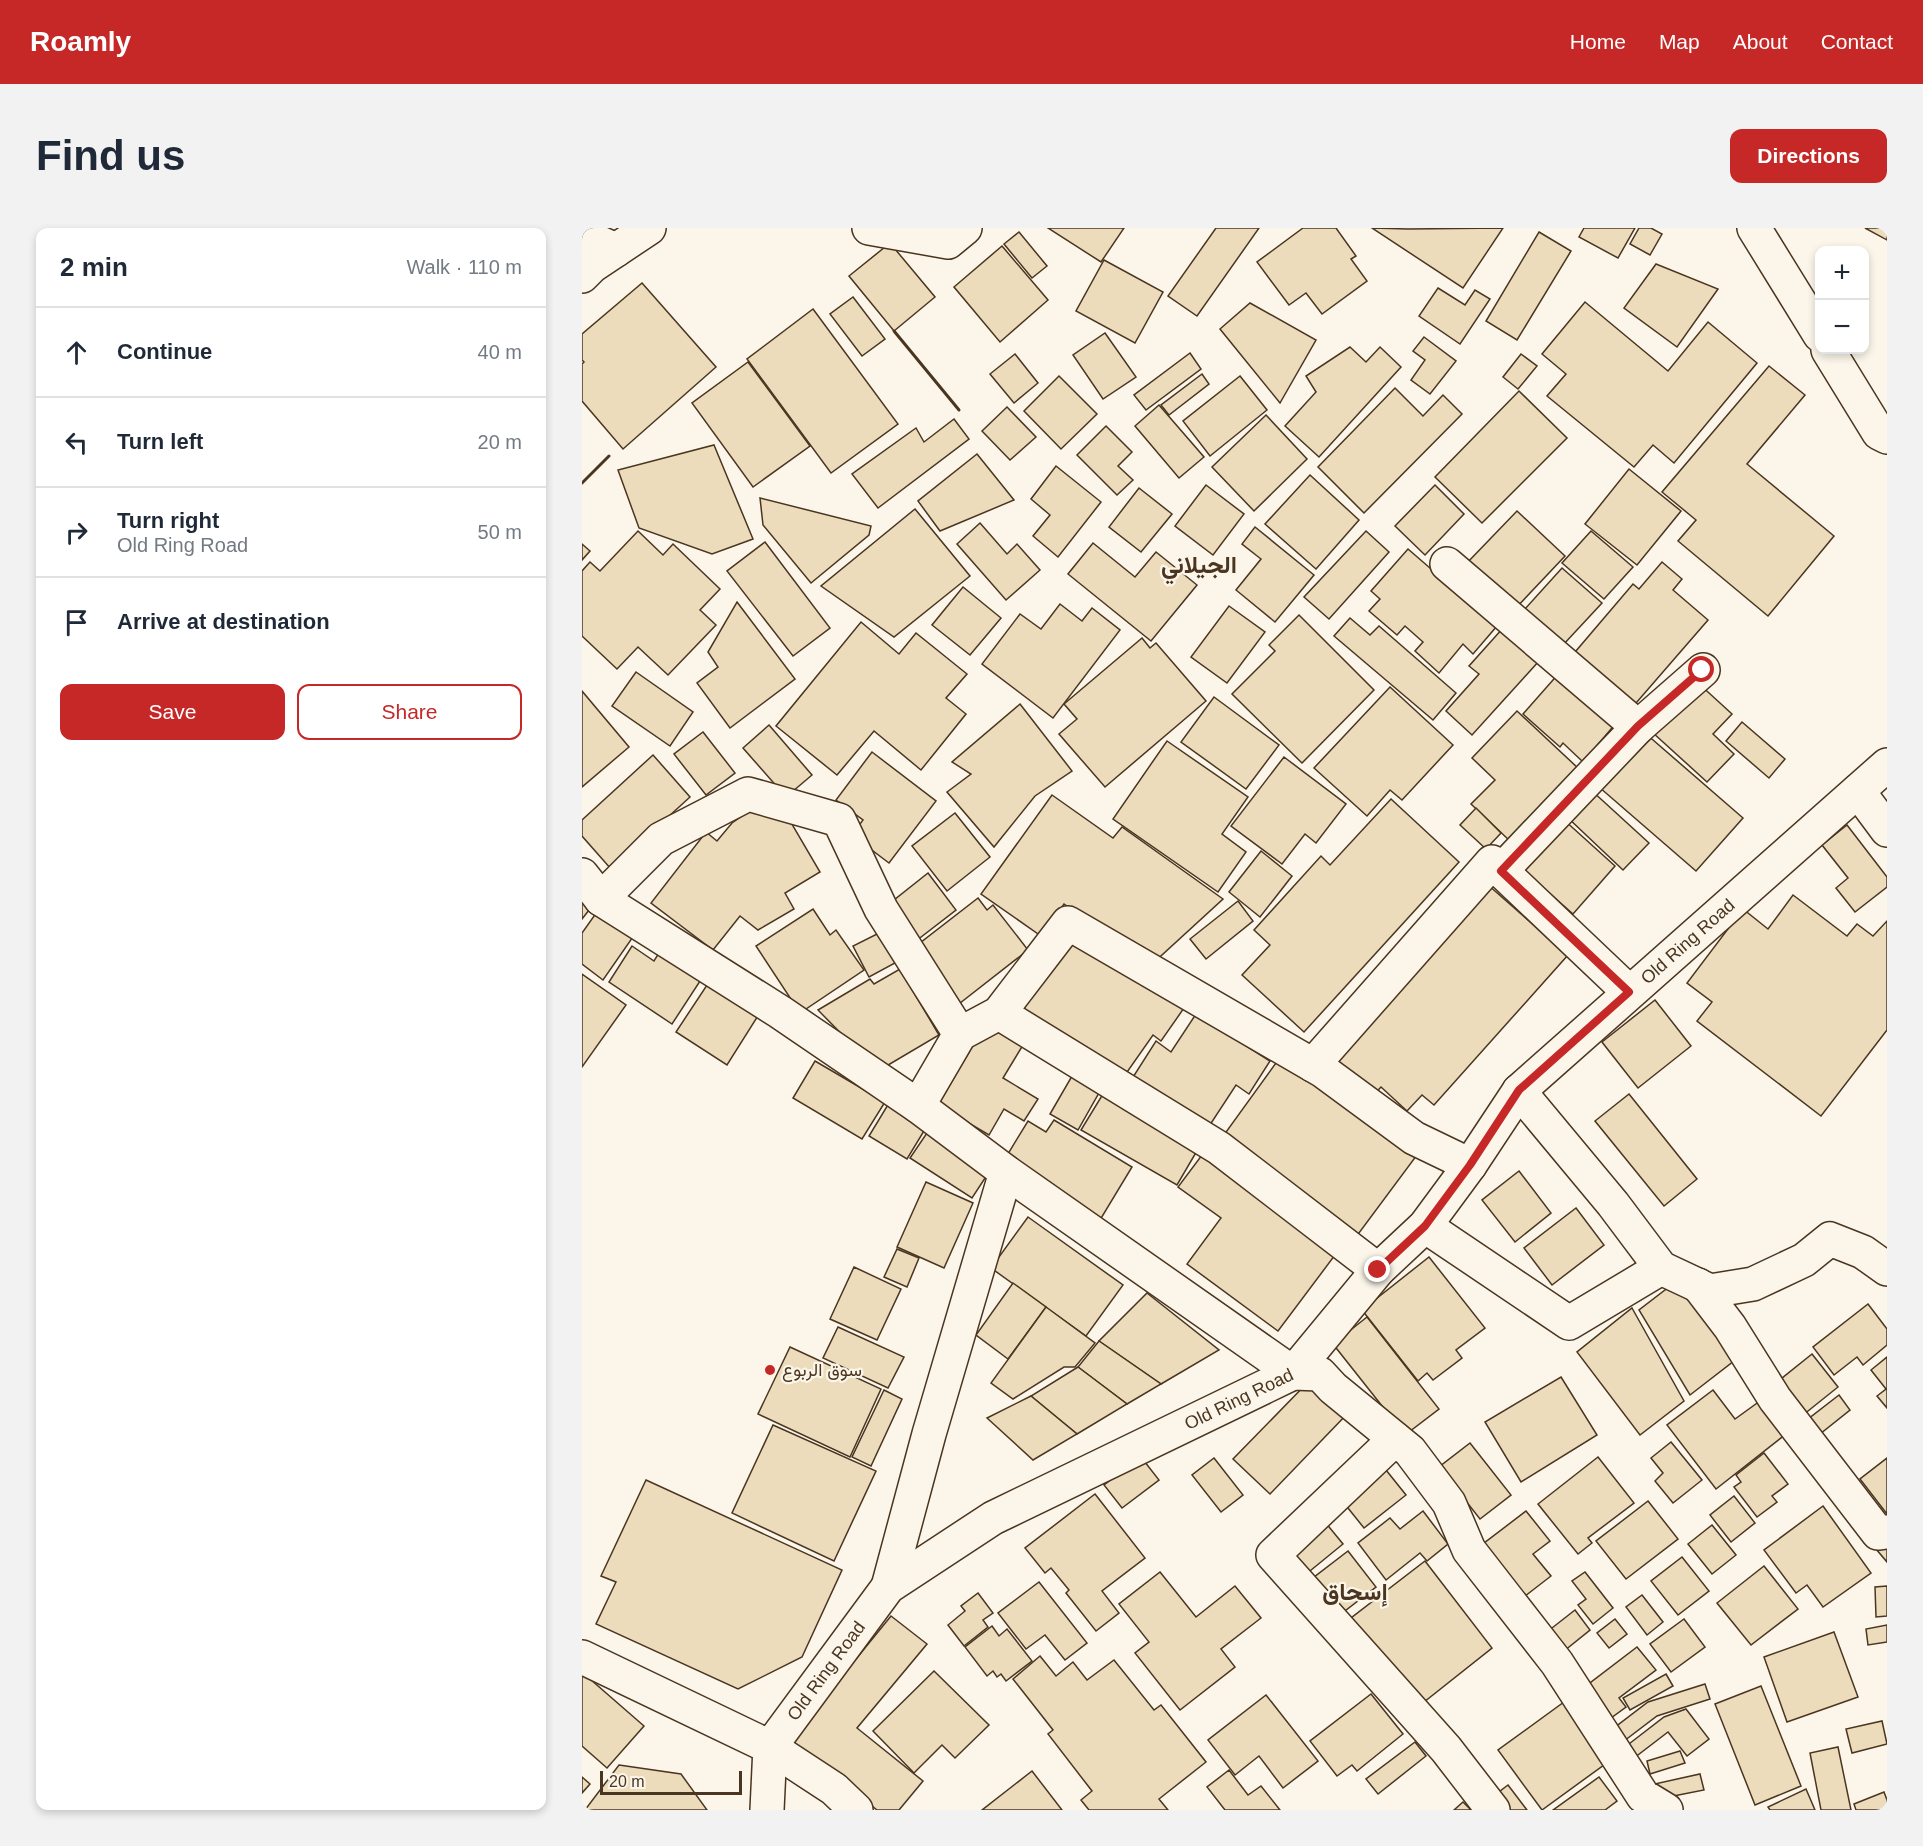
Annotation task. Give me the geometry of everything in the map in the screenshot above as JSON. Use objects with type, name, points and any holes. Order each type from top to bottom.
[{"type":"street","points":[[582,276],[592,266],[648,228]]},
{"type":"street","points":[[870,228],[948,242],[964,228]]},
{"type":"street","points":[[1754,228],[1815,327]]},
{"type":"street","points":[[582,235],[616,250]]},
{"type":"street","points":[[1830,354],[1879,433],[1887,437]]},
{"type":"street","points":[[1447,564],[1638,726]]},
{"type":"street","points":[[1313,1065],[1497,866],[1638,726],[1702,670]]},
{"type":"street","name":"Old Ring Road","points":[[770,1747],[888,1587],[993,1518],[1293,1373],[1378,1270],[1425,1226],[1470,1165],[1519,1090],[1887,765]]},
{"type":"street","points":[[1858,791],[1887,830]]},
{"type":"street","points":[[960,1034],[881,909],[838,820],[748,794],[661,839],[592,887],[918,1106],[1006,1172],[1293,1373],[1320,1374],[1333,1388],[1410,1451],[1449,1503],[1469,1550],[1557,1663],[1643,1796],[1666,1810]]},
{"type":"street","points":[[1497,866],[1629,992]]},
{"type":"street","points":[[918,1106],[960,1034],[999,1012],[1068,923],[1313,1065],[1414,1138],[1470,1165]]},
{"type":"street","points":[[999,1012],[1219,1148],[1378,1270]]},
{"type":"street","points":[[1519,1090],[1613,1204],[1661,1268],[1710,1291],[1753,1284],[1804,1260],[1830,1239],[1863,1252],[1887,1269]]},
{"type":"street","points":[[888,1587],[929,1434],[1006,1172]]},
{"type":"street","points":[[1425,1226],[1569,1323],[1661,1268]]},
{"type":"street","points":[[1698,1285],[1730,1327],[1775,1399],[1878,1533],[1887,1532]]},
{"type":"street","points":[[1395,1439],[1273,1556],[1446,1749],[1493,1810]]},
{"type":"street","points":[[582,1658],[770,1747],[834,1790],[856,1810]]},
{"type":"street","points":[[766,1810],[770,1747]]},
{"type":"building","points":[[1048,228],[1124,228],[1101,262]]},
{"type":"building","points":[[1216,228],[1259,228],[1197,316],[1168,296]]},
{"type":"building","points":[[1303,228],[1336,228],[1356,256],[1351,259],[1367,281],[1322,314],[1306,293],[1289,305],[1257,262]]},
{"type":"building","points":[[1372,228],[1408,229],[1503,228],[1463,288]]},
{"type":"building","points":[[1584,228],[1635,228],[1618,258],[1579,237]]},
{"type":"building","points":[[1639,228],[1651,228],[1662,234],[1650,255],[1630,244]]},
{"type":"building","points":[[1865,228],[1887,228],[1887,240]]},
{"type":"building","points":[[1019,232],[1047,266],[1032,278],[1004,244]]},
{"type":"building","points":[[1539,232],[1571,251],[1517,340],[1486,321]]},
{"type":"building","points":[[890,243],[935,297],[894,331],[849,276]]},
{"type":"building","points":[[1002,246],[1048,300],[1000,342],[954,287]]},
{"type":"building","points":[[1104,260],[1163,292],[1135,343],[1076,311]]},
{"type":"building","points":[[1656,264],[1718,289],[1677,347],[1624,308]]},
{"type":"building","points":[[642,283],[716,367],[623,449],[582,401],[582,364],[584,362],[582,360],[582,334]]},
{"type":"building","points":[[1438,288],[1465,305],[1475,290],[1490,299],[1460,344],[1419,316]]},
{"type":"building","points":[[853,297],[885,339],[862,356],[830,314]]},
{"type":"building","points":[[1585,302],[1668,371],[1708,322],[1757,363],[1674,463],[1653,445],[1634,467],[1547,396],[1566,374],[1542,354]]},
{"type":"building","points":[[1250,303],[1316,340],[1280,403],[1220,329]]},
{"type":"building","points":[[813,309],[898,424],[831,473],[747,359]]},
{"type":"building","points":[[1105,333],[1136,377],[1103,399],[1073,355]]},
{"type":"building","points":[[1424,337],[1456,361],[1430,394],[1411,380],[1425,360],[1413,351]]},
{"type":"building","points":[[1350,347],[1366,362],[1380,347],[1401,367],[1319,457],[1285,426],[1316,392],[1306,376]]},
{"type":"building","points":[[1190,353],[1201,369],[1146,410],[1134,395]]},
{"type":"building","points":[[1015,354],[1038,383],[1014,403],[990,374]]},
{"type":"building","points":[[1521,354],[1537,366],[1518,389],[1503,377]]},
{"type":"building","points":[[748,362],[810,446],[753,487],[692,403]]},
{"type":"building","points":[[1769,366],[1805,395],[1747,464],[1834,536],[1768,616],[1678,541],[1696,520],[1662,492]]},
{"type":"building","points":[[1202,374],[1209,384],[1169,415],[1161,405]]},
{"type":"building","points":[[1059,376],[1097,414],[1061,449],[1024,411]]},
{"type":"building","points":[[1240,376],[1267,410],[1210,456],[1183,421]]},
{"type":"building","points":[[1395,388],[1423,416],[1443,395],[1462,414],[1364,513],[1318,467]]},
{"type":"building","points":[[1519,391],[1567,438],[1482,523],[1435,477]]},
{"type":"building","points":[[1159,405],[1204,457],[1179,478],[1135,426]]},
{"type":"building","points":[[1007,407],[1036,437],[1010,460],[982,431]]},
{"type":"building","points":[[1266,415],[1307,459],[1254,511],[1212,467]]},
{"type":"building","points":[[954,419],[969,439],[878,508],[852,474],[916,428],[924,442]]},
{"type":"building","points":[[1106,426],[1132,452],[1118,466],[1133,480],[1117,495],[1077,455]]},
{"type":"building","points":[[714,445],[753,539],[712,554],[639,528],[618,470]]},
{"type":"building","points":[[977,454],[1014,500],[940,531],[918,501]]},
{"type":"building","points":[[1056,466],[1101,502],[1058,557],[1033,536],[1050,515],[1031,499]]},
{"type":"building","points":[[1629,469],[1681,511],[1637,565],[1585,524]]},
{"type":"building","points":[[1310,475],[1359,520],[1316,569],[1265,524]]},
{"type":"building","points":[[1206,485],[1244,514],[1213,555],[1175,526]]},
{"type":"building","points":[[1435,485],[1464,514],[1425,555],[1395,526]]},
{"type":"building","points":[[1139,488],[1172,514],[1141,552],[1109,527]]},
{"type":"building","points":[[760,498],[871,526],[869,535],[811,583],[763,525]]},
{"type":"building","points":[[915,509],[970,576],[894,637],[821,586]]},
{"type":"building","points":[[1517,511],[1565,556],[1514,610],[1465,565]]},
{"type":"building","points":[[980,523],[1007,554],[1017,544],[1040,570],[1006,600],[957,544]]},
{"type":"building","points":[[1255,527],[1314,575],[1275,622],[1236,590],[1261,559],[1242,544]]},
{"type":"building","points":[[638,531],[663,555],[673,544],[720,589],[700,610],[716,625],[668,675],[638,647],[617,669],[582,636],[582,571],[590,562],[600,571]]},
{"type":"building","points":[[1366,531],[1389,552],[1329,619],[1304,597]]},
{"type":"building","points":[[1591,531],[1633,567],[1604,599],[1562,563]]},
{"type":"building","points":[[765,542],[830,628],[793,656],[727,571]]},
{"type":"building","points":[[1093,543],[1135,577],[1156,552],[1197,585],[1151,641],[1068,574]]},
{"type":"building","points":[[582,544],[590,551],[582,560]]},
{"type":"building","points":[[1408,549],[1497,626],[1473,654],[1463,644],[1439,673],[1415,651],[1423,642],[1405,626],[1397,635],[1369,611],[1380,599],[1371,591]]},
{"type":"building","points":[[1662,562],[1682,579],[1673,590],[1708,620],[1630,710],[1570,658],[1633,584],[1639,589]]},
{"type":"building","points":[[1562,568],[1602,603],[1563,645],[1524,610]]},
{"type":"building","points":[[963,587],[1001,618],[970,655],[932,625]]},
{"type":"building","points":[[737,602],[795,679],[730,728],[697,683],[718,667],[708,652]]},
{"type":"building","points":[[1060,604],[1082,621],[1092,608],[1120,630],[1053,718],[982,664],[1020,614],[1041,629]]},
{"type":"building","points":[[1229,606],[1265,632],[1227,683],[1191,657]]},
{"type":"building","points":[[1299,615],[1374,690],[1302,763],[1232,694],[1275,651],[1269,645]]},
{"type":"building","points":[[1350,618],[1370,635],[1379,626],[1456,693],[1433,720],[1334,636]]},
{"type":"building","points":[[861,622],[899,654],[916,633],[967,674],[946,698],[966,714],[921,770],[874,731],[837,775],[776,726]]},
{"type":"building","points":[[1503,628],[1539,661],[1472,735],[1446,711],[1479,674],[1469,666]]},
{"type":"building","points":[[1142,638],[1150,648],[1156,643],[1206,701],[1105,787],[1059,734],[1077,719],[1064,704]]},
{"type":"building","points":[[636,672],[693,712],[670,746],[612,706]]},
{"type":"building","points":[[1560,672],[1617,722],[1583,762],[1563,743],[1560,747],[1523,714]]},
{"type":"building","points":[[1697,682],[1732,714],[1713,734],[1734,754],[1707,782],[1652,732]]},
{"type":"building","points":[[1390,687],[1453,745],[1402,800],[1390,790],[1367,816],[1314,768]]},
{"type":"building","points":[[582,691],[629,747],[582,787]]},
{"type":"building","points":[[1214,697],[1279,745],[1246,789],[1181,742]]},
{"type":"building","points":[[1020,704],[1072,771],[1035,796],[994,847],[947,792],[971,774],[952,762]]},
{"type":"building","points":[[1517,711],[1579,769],[1511,842],[1471,804],[1495,780],[1472,758]]},
{"type":"building","points":[[1742,722],[1785,759],[1769,778],[1726,741]]},
{"type":"building","points":[[769,725],[812,775],[786,797],[743,748]]},
{"type":"building","points":[[703,732],[735,773],[706,795],[674,754]]},
{"type":"building","points":[[1645,733],[1743,818],[1696,871],[1599,787]]},
{"type":"building","points":[[1167,741],[1248,797],[1222,834],[1246,852],[1218,892],[1113,819]]},
{"type":"building","points":[[872,752],[936,801],[889,863],[852,835],[863,820],[836,800]]},
{"type":"building","points":[[653,755],[690,797],[611,869],[582,836],[582,820]]},
{"type":"building","points":[[1284,757],[1346,804],[1316,843],[1305,834],[1282,864],[1231,826]]},
{"type":"building","points":[[1591,790],[1649,843],[1623,870],[1566,816]]},
{"type":"building","points":[[1052,795],[1113,838],[1122,827],[1223,899],[1151,965],[1064,904],[1041,936],[981,894]]},
{"type":"building","points":[[1391,799],[1459,862],[1304,1032],[1242,975],[1270,945],[1254,930],[1321,856],[1330,865]]},
{"type":"building","points":[[755,807],[789,819],[820,872],[785,893],[794,909],[758,930],[740,916],[713,950],[651,903],[706,832],[717,841],[732,823]]},
{"type":"building","points":[[1476,808],[1501,833],[1486,849],[1460,825]]},
{"type":"building","points":[[955,813],[990,857],[947,891],[912,846]]},
{"type":"building","points":[[1563,819],[1615,866],[1573,914],[1520,867]]},
{"type":"building","points":[[1847,825],[1887,877],[1887,887],[1855,912],[1836,888],[1848,878],[1822,845]]},
{"type":"building","points":[[1261,851],[1292,876],[1260,917],[1229,892]]},
{"type":"building","points":[[928,873],[956,910],[912,944],[884,908]]},
{"type":"building","points":[[1487,884],[1568,955],[1434,1105],[1422,1095],[1407,1111],[1381,1087],[1371,1098],[1329,1061]]},
{"type":"building","points":[[1793,895],[1847,936],[1857,924],[1873,936],[1887,921],[1887,1030],[1821,1116],[1697,1021],[1712,1002],[1687,983],[1743,909],[1768,929]]},
{"type":"building","points":[[582,896],[593,905],[582,919]]},
{"type":"building","points":[[978,898],[987,910],[993,905],[1028,950],[955,1007],[911,950]]},
{"type":"building","points":[[1238,901],[1253,921],[1206,959],[1190,939]]},
{"type":"building","points":[[599,909],[635,934],[603,980],[582,964],[582,933]]},
{"type":"building","points":[[813,909],[830,935],[836,930],[864,970],[800,1013],[756,946]]},
{"type":"building","points":[[1070,929],[1184,1008],[1161,1041],[1153,1035],[1118,1085],[1013,1011]]},
{"type":"building","points":[[879,933],[895,963],[869,977],[853,946]]},
{"type":"building","points":[[632,946],[654,961],[662,948],[704,975],[672,1024],[609,982]]},
{"type":"building","points":[[900,969],[939,1035],[878,1071],[818,1010],[870,979],[874,984]]},
{"type":"building","points":[[582,974],[626,1005],[582,1067]]},
{"type":"building","points":[[711,979],[761,1011],[727,1065],[676,1032]]},
{"type":"building","points":[[1655,1000],[1691,1046],[1638,1088],[1602,1042]]},
{"type":"building","points":[[1196,1014],[1270,1061],[1249,1094],[1236,1085],[1204,1134],[1128,1085],[1156,1041],[1171,1052]]},
{"type":"building","points":[[986,1023],[1023,1045],[1003,1078],[1038,1099],[1024,1121],[1004,1109],[989,1135],[938,1105]]},
{"type":"building","points":[[1281,1056],[1417,1155],[1356,1237],[1221,1139]]},
{"type":"building","points":[[815,1061],[885,1102],[862,1139],[793,1098]]},
{"type":"building","points":[[1072,1076],[1100,1091],[1078,1130],[1050,1114]]},
{"type":"building","points":[[1106,1089],[1201,1144],[1177,1185],[1081,1130]]},
{"type":"building","points":[[1629,1094],[1697,1179],[1664,1206],[1595,1121]]},
{"type":"building","points":[[889,1103],[927,1126],[907,1159],[869,1136]]},
{"type":"building","points":[[1054,1120],[1132,1167],[1100,1220],[1003,1162],[1028,1121],[1046,1132]]},
{"type":"building","points":[[929,1130],[991,1169],[972,1198],[910,1158]]},
{"type":"building","points":[[1205,1151],[1338,1251],[1278,1331],[1187,1264],[1221,1218],[1178,1187]]},
{"type":"building","points":[[1519,1171],[1551,1213],[1515,1242],[1482,1200]]},
{"type":"building","points":[[926,1182],[973,1203],[944,1268],[897,1247]]},
{"type":"building","points":[[1576,1208],[1604,1245],[1552,1285],[1524,1248]]},
{"type":"building","points":[[1028,1217],[1123,1285],[1086,1336],[991,1268]]},
{"type":"building","points":[[897,1249],[919,1258],[907,1287],[884,1277]]},
{"type":"building","points":[[1429,1257],[1485,1328],[1456,1350],[1462,1358],[1433,1380],[1427,1373],[1418,1381],[1362,1310]]},
{"type":"building","points":[[854,1267],[901,1289],[877,1340],[830,1319]]},
{"type":"building","points":[[1678,1280],[1739,1357],[1690,1395],[1639,1310]]},
{"type":"building","points":[[1013,1283],[1046,1307],[1008,1359],[976,1335]]},
{"type":"building","points":[[1147,1293],[1219,1350],[1161,1384],[1099,1341]]},
{"type":"building","points":[[1868,1304],[1887,1329],[1887,1345],[1863,1365],[1857,1357],[1834,1375],[1813,1347]]},
{"type":"building","points":[[1046,1307],[1095,1343],[1075,1367],[1064,1367],[1013,1399],[991,1383]]},
{"type":"building","points":[[1632,1308],[1684,1401],[1640,1435],[1577,1352]]},
{"type":"building","points":[[1367,1317],[1439,1409],[1405,1435],[1333,1344]]},
{"type":"building","points":[[838,1327],[904,1357],[888,1388],[823,1358]]},
{"type":"building","points":[[1099,1341],[1161,1384],[1127,1404],[1078,1367]]},
{"type":"building","points":[[790,1347],[881,1389],[850,1457],[758,1414]]},
{"type":"building","points":[[1812,1354],[1838,1387],[1798,1419],[1772,1386]]},
{"type":"building","points":[[1887,1357],[1887,1408],[1877,1396],[1886,1389],[1871,1370]]},
{"type":"building","points":[[1078,1367],[1127,1404],[1077,1434],[1031,1396]]},
{"type":"building","points":[[1561,1377],[1597,1435],[1521,1482],[1485,1422]]},
{"type":"building","points":[[1311,1379],[1348,1413],[1270,1494],[1233,1459]]},
{"type":"building","points":[[884,1390],[902,1399],[871,1466],[852,1457]]},
{"type":"building","points":[[1713,1390],[1735,1419],[1760,1401],[1786,1434],[1716,1489],[1667,1425]]},
{"type":"building","points":[[1839,1395],[1850,1410],[1815,1438],[1803,1423]]},
{"type":"building","points":[[1031,1396],[1077,1434],[1033,1460],[987,1418]]},
{"type":"building","points":[[773,1425],[876,1471],[834,1561],[732,1513]]},
{"type":"building","points":[[1671,1442],[1702,1480],[1673,1503],[1655,1481],[1663,1473],[1651,1458]]},
{"type":"building","points":[[1470,1443],[1511,1495],[1480,1519],[1439,1467]]},
{"type":"building","points":[[1764,1453],[1788,1484],[1772,1496],[1777,1502],[1757,1517],[1734,1487],[1741,1482],[1736,1475]]},
{"type":"building","points":[[1141,1457],[1159,1480],[1122,1508],[1104,1485]]},
{"type":"building","points":[[1598,1457],[1634,1503],[1588,1538],[1592,1543],[1578,1554],[1538,1504]]},
{"type":"building","points":[[1214,1458],[1243,1495],[1221,1512],[1192,1475]]},
{"type":"building","points":[[1887,1458],[1887,1514],[1860,1479]]},
{"type":"building","points":[[1382,1465],[1406,1495],[1364,1528],[1340,1498]]},
{"type":"building","points":[[646,1480],[842,1570],[802,1657],[738,1689],[596,1624],[616,1582],[601,1576]]},
{"type":"building","points":[[1095,1494],[1145,1558],[1102,1591],[1119,1613],[1096,1631],[1066,1593],[1069,1590],[1051,1568],[1045,1573],[1025,1548]]},
{"type":"building","points":[[1734,1496],[1755,1523],[1731,1542],[1710,1515]]},
{"type":"building","points":[[1648,1501],[1678,1539],[1626,1579],[1596,1541]]},
{"type":"building","points":[[1823,1506],[1871,1573],[1823,1607],[1807,1585],[1796,1593],[1764,1550]]},
{"type":"building","points":[[1423,1511],[1448,1544],[1427,1561],[1420,1553],[1386,1580],[1358,1543],[1390,1518],[1400,1529]]},
{"type":"building","points":[[1526,1511],[1550,1541],[1533,1554],[1551,1576],[1516,1603],[1475,1550]]},
{"type":"building","points":[[1325,1522],[1343,1544],[1305,1575],[1287,1552]]},
{"type":"building","points":[[1712,1525],[1736,1555],[1712,1574],[1688,1544]]},
{"type":"building","points":[[1887,1540],[1887,1562],[1876,1549]]},
{"type":"building","points":[[1348,1551],[1376,1587],[1337,1617],[1309,1581]]},
{"type":"building","points":[[1682,1557],[1709,1591],[1678,1615],[1651,1581]]},
{"type":"building","points":[[1425,1561],[1492,1648],[1419,1706],[1351,1618]]},
{"type":"building","points":[[1764,1566],[1798,1609],[1751,1645],[1717,1603]]},
{"type":"building","points":[[1160,1572],[1196,1617],[1235,1586],[1261,1618],[1221,1649],[1235,1667],[1180,1710],[1135,1653],[1149,1642],[1119,1604]]},
{"type":"building","points":[[1585,1572],[1613,1608],[1593,1624],[1578,1605],[1586,1599],[1572,1581]]},
{"type":"building","points":[[1039,1582],[1087,1643],[1065,1660],[1045,1635],[1026,1649],[998,1613]]},
{"type":"building","points":[[1887,1586],[1887,1616],[1876,1617],[1875,1587]]},
{"type":"building","points":[[978,1593],[993,1613],[983,1620],[988,1627],[964,1646],[948,1625],[965,1611],[961,1606]]},
{"type":"building","points":[[1642,1595],[1663,1622],[1647,1635],[1626,1607]]},
{"type":"building","points":[[1575,1610],[1590,1630],[1559,1655],[1543,1635]]},
{"type":"building","points":[[891,1616],[927,1644],[857,1728],[923,1781],[899,1810],[877,1810],[790,1740]]},
{"type":"building","points":[[1615,1619],[1627,1634],[1609,1648],[1597,1633]]},
{"type":"building","points":[[1684,1619],[1705,1647],[1671,1672],[1650,1644]]},
{"type":"building","points":[[1887,1625],[1887,1642],[1868,1645],[1866,1629]]},
{"type":"building","points":[[992,1626],[999,1636],[1007,1629],[1032,1661],[1006,1681],[1001,1674],[997,1677],[993,1671],[987,1676],[965,1647]]},
{"type":"building","points":[[1834,1632],[1858,1697],[1787,1722],[1764,1657]]},
{"type":"building","points":[[1637,1647],[1656,1670],[1619,1698],[1626,1707],[1611,1718],[1586,1686]]},
{"type":"building","points":[[1040,1656],[1056,1676],[1073,1662],[1087,1680],[1114,1660],[1154,1710],[1161,1705],[1206,1762],[1159,1799],[1168,1810],[1089,1810],[1081,1800],[1092,1791],[1048,1734],[1053,1730],[1013,1679]]},
{"type":"building","points":[[934,1671],[989,1725],[955,1758],[942,1745],[914,1773],[873,1731]]},
{"type":"building","points":[[582,1672],[644,1726],[607,1768],[582,1746]]},
{"type":"building","points":[[1666,1674],[1673,1686],[1630,1710],[1623,1698]]},
{"type":"building","points":[[1705,1684],[1710,1699],[1657,1716],[1624,1741],[1614,1728],[1648,1702]]},
{"type":"building","points":[[1761,1686],[1801,1786],[1755,1805],[1715,1704]]},
{"type":"building","points":[[1371,1694],[1403,1734],[1357,1771],[1352,1765],[1337,1776],[1310,1741]]},
{"type":"building","points":[[1266,1695],[1318,1761],[1283,1788],[1259,1756],[1235,1775],[1208,1740]]},
{"type":"building","points":[[1564,1702],[1608,1762],[1542,1810],[1498,1750]]},
{"type":"building","points":[[1686,1709],[1709,1739],[1687,1756],[1668,1732],[1634,1758],[1625,1747],[1664,1717]]},
{"type":"building","points":[[1882,1721],[1887,1744],[1852,1753],[1846,1729]]},
{"type":"building","points":[[1415,1742],[1426,1756],[1378,1794],[1366,1779]]},
{"type":"building","points":[[1838,1747],[1851,1810],[1821,1810],[1810,1753]]},
{"type":"building","points":[[1680,1751],[1685,1763],[1650,1774],[1647,1761]]},
{"type":"building","points":[[619,1765],[681,1774],[707,1810],[585,1810]]},
{"type":"building","points":[[1229,1770],[1248,1795],[1261,1786],[1280,1810],[1225,1810],[1207,1787]]},
{"type":"building","points":[[1032,1771],[1062,1810],[982,1810]]},
{"type":"building","points":[[1700,1774],[1704,1790],[1653,1800],[1650,1785]]},
{"type":"building","points":[[582,1777],[590,1784],[582,1793]]},
{"type":"building","points":[[1599,1777],[1617,1801],[1605,1810],[1553,1810]]},
{"type":"building","points":[[1508,1785],[1527,1810],[1500,1810],[1491,1798]]},
{"type":"building","points":[[1806,1789],[1815,1810],[1770,1810],[1768,1807]]},
{"type":"building","points":[[1884,1792],[1887,1810],[1856,1810],[1854,1804]]},
{"type":"building","points":[[1463,1802],[1471,1810],[1454,1810]]},
{"type":"wall","points":[[894,331],[959,410]]},
{"type":"wall","points":[[582,483],[609,456]]},
{"type":"place","name":"سوق الربوع","points":[[770,1370]]},
{"type":"district","name":"الجيلاني","points":[[1199,564]]},
{"type":"district","name":"إسحاق","points":[[1355,1591]]},
{"type":"route","points":[[1378,1270],[1425,1226],[1470,1165],[1519,1090],[1629,992],[1501,871],[1638,726],[1702,670]]}]
